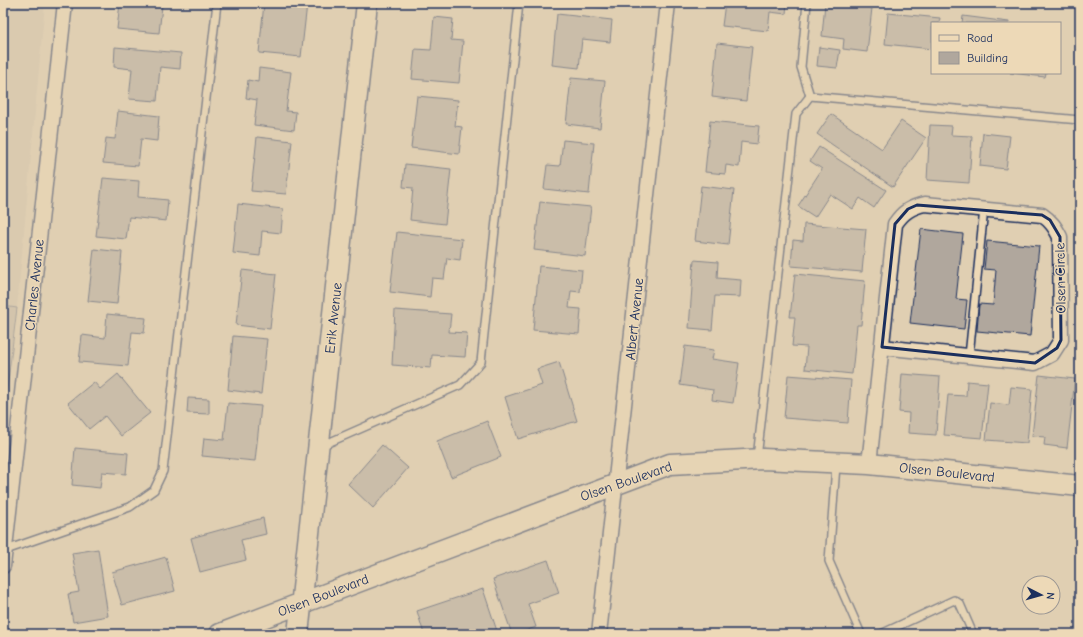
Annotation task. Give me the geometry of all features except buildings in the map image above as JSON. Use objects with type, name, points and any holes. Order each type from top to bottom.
[{"type":"main road","name":"Erik Avenue","points":[[298,634],[367,3]]},
{"type":"main road","name":"Olsen Boulevard","points":[[220,634],[670,464],[756,460],[836,462],[869,464],[1080,486]]},
{"type":"street","name":"Charles Avenue","points":[[3,566],[66,3]]},
{"type":"street","name":"Albert Avenue","points":[[599,634],[668,3]]},
{"type":"street","name":"Olsen Circle","points":[[869,464],[895,224],[900,216],[908,210],[925,204],[1042,215],[1050,220],[1060,237],[1061,340],[1052,354],[1035,363],[882,346]]},
{"type":"lane","points":[[4,551],[130,507],[154,490],[163,471],[217,3]]},
{"type":"lane","points":[[319,447],[460,385],[481,362],[519,3]]},
{"type":"lane","points":[[807,3],[801,67],[810,96]]},
{"type":"lane","points":[[810,96],[1080,120]]},
{"type":"lane","points":[[756,460],[796,114],[810,96]]},
{"type":"lane","points":[[969,356],[984,210]]},
{"type":"lane","points":[[836,462],[829,561],[861,634]]},
{"type":"lane","points":[[881,634],[954,600],[960,604],[973,634]]},
{"type":"highlighted area","points":[[917,205],[1042,215],[1050,220],[1060,237],[1061,340],[1057,348],[1035,363],[882,347],[895,224],[908,209]]},
{"type":"shaded area","points":[[3,3],[45,3],[17,308],[3,306]]},
{"type":"shaded area","points":[[3,306],[17,308],[3,422]]}]
